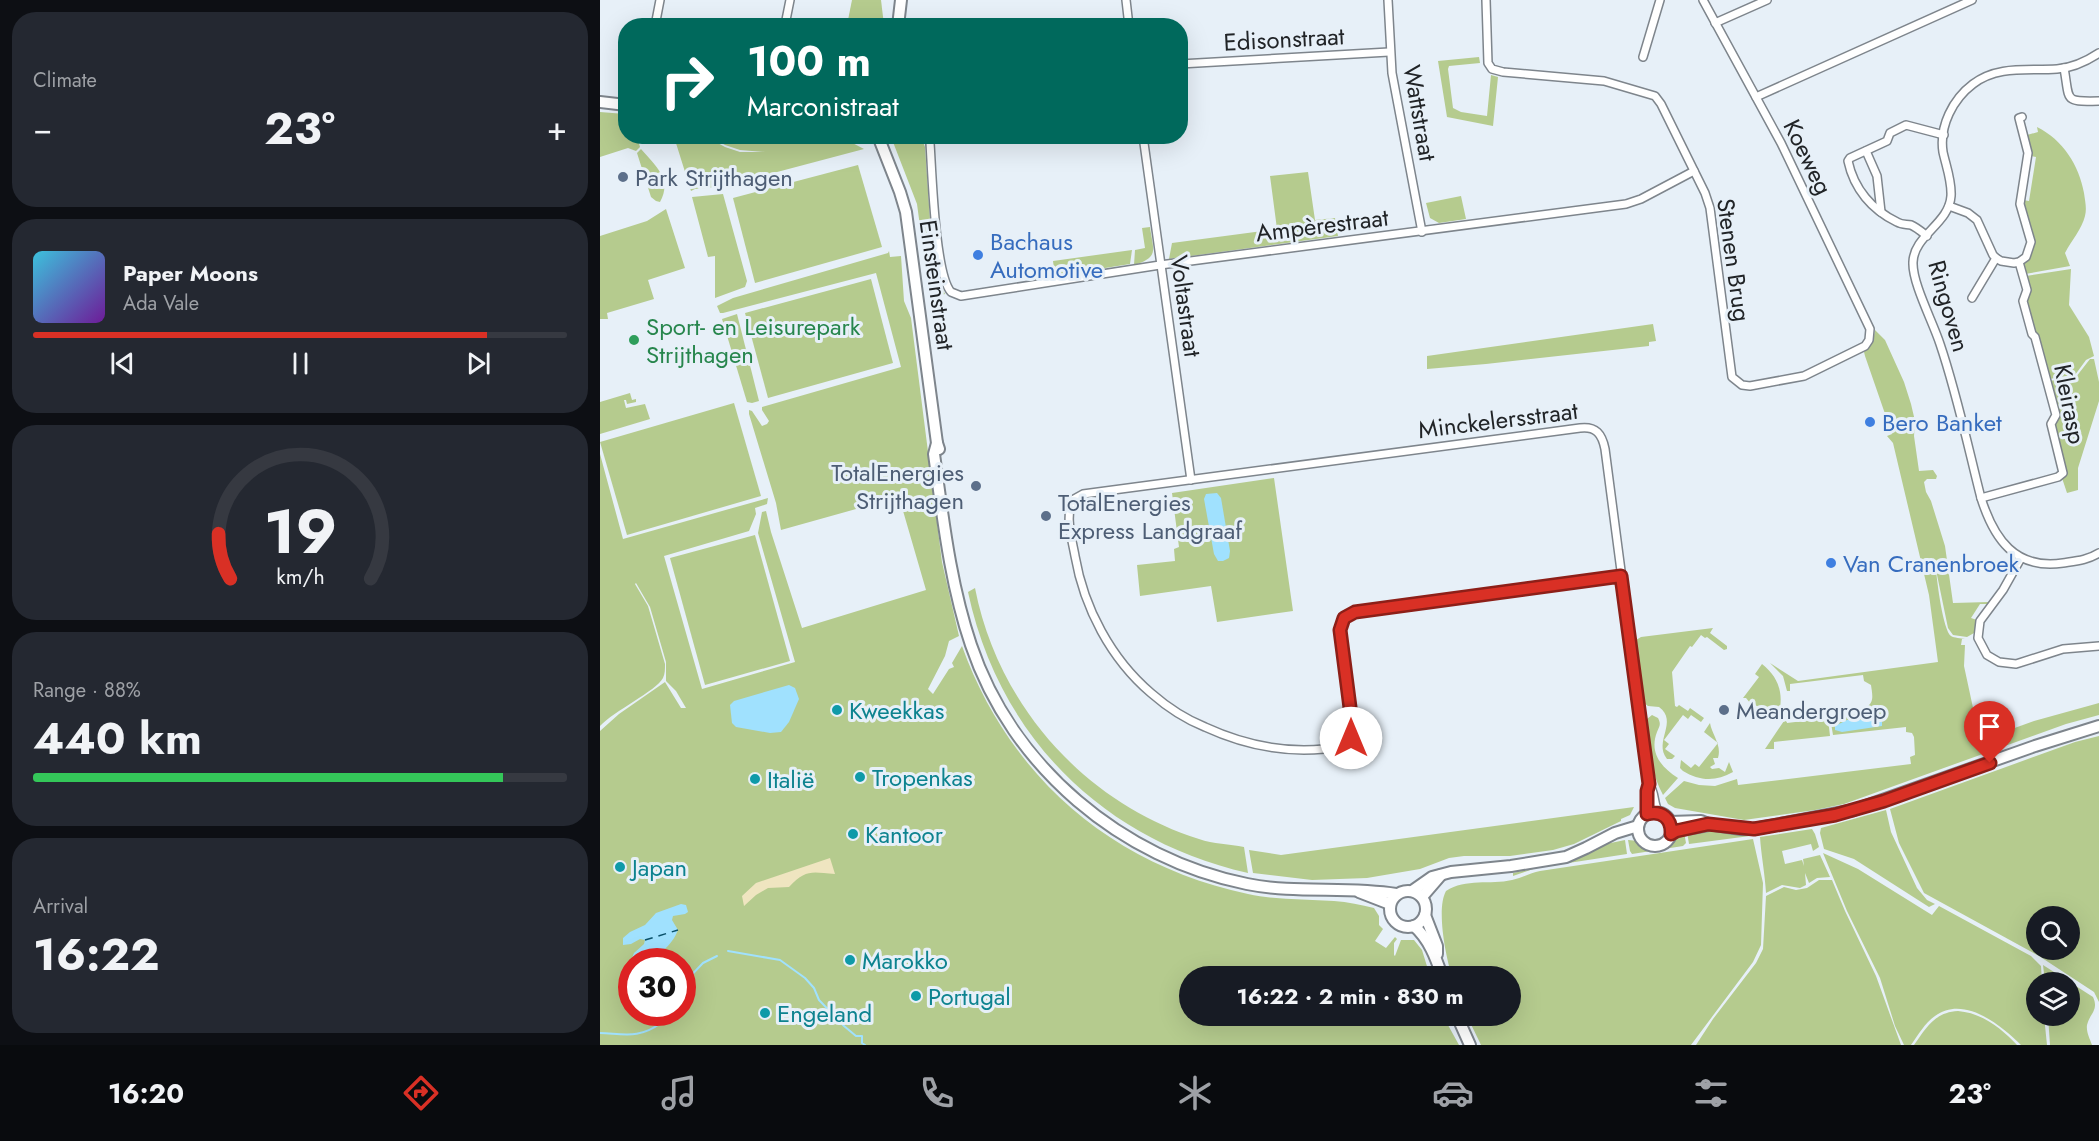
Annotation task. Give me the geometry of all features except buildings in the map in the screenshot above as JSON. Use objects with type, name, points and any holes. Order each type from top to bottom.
[{"type":"main road","points":[[899,18],[901,0]]},
{"type":"main road","points":[[600,102],[618,104]]},
{"type":"main road","name":"Einsteinstraat","points":[[881,144],[906,212],[937,444],[934,454],[952,573],[967,633],[980,666],[992,693],[1016,733],[1051,777],[1082,805],[1116,831],[1148,850],[1209,874],[1239,882],[1283,890],[1373,891],[1393,899]]},
{"type":"main road","points":[[1708,824],[1676,831],[1667,841],[1656,846],[1644,843],[1638,831],[1641,819],[1647,814],[1659,813],[1670,822],[1701,821],[1708,824],[1754,829],[1854,810],[2099,726]]},
{"type":"main road","points":[[1670,822],[1671,834]]},
{"type":"main road","points":[[1417,894],[1432,877],[1459,870],[1503,867],[1557,859],[1615,833],[1632,829],[1638,831]]},
{"type":"main road","points":[[1407,890],[1417,894],[1426,909],[1423,920],[1408,927],[1397,924],[1390,915],[1393,899],[1407,890]]},
{"type":"main road","points":[[1425,915],[1437,946],[1438,963]]},
{"type":"main road","points":[[1414,926],[1423,934],[1439,966]]},
{"type":"main road","points":[[1461,1026],[1470,1045]]},
{"type":"street","points":[[656,18],[660,0]]},
{"type":"street","points":[[786,18],[790,0]]},
{"type":"street","points":[[1126,0],[1128,18]]},
{"type":"street","name":"Wattstraat","points":[[1388,0],[1389,52],[1422,232]]},
{"type":"street","name":"Stenen Brug","points":[[1486,0],[1488,63],[1492,69],[1503,72],[1604,81],[1655,96],[1661,104],[1705,193],[1710,208],[1730,371],[1736,382],[1750,386],[1804,376],[1865,346],[1870,335]]},
{"type":"street","points":[[1642,57],[1660,0]]},
{"type":"street","name":"Koeweg","points":[[1703,0],[1781,143],[1858,302],[1870,329],[1870,335]]},
{"type":"street","points":[[1715,24],[1767,0]]},
{"type":"street","points":[[1756,97],[1972,0]]},
{"type":"street","name":"Edisonstraat","points":[[1188,64],[1389,52]]},
{"type":"street","points":[[2022,117],[2019,118],[2028,153],[2020,207],[2031,242],[2026,257],[2019,262],[2007,263],[1996,258],[1973,216],[1949,206],[1951,192],[1943,150],[1950,112],[1960,96],[1981,78],[2002,71],[2064,68],[2099,53]]},
{"type":"street","points":[[2064,68],[2070,98],[2076,102],[2099,101]]},
{"type":"street","points":[[1927,236],[1910,225],[1900,224],[1868,203],[1848,164],[1850,158],[1887,141],[1890,133],[1906,125],[1944,135]]},
{"type":"street","name":"Ampèrestraat","points":[[930,144],[936,231],[944,279],[950,291],[961,296],[1160,265],[1422,232],[1633,202],[1694,171]]},
{"type":"street","name":"Voltastraat","points":[[1144,144],[1191,480]]},
{"type":"street","points":[[1866,151],[1877,176],[1881,212]]},
{"type":"street","name":"Ringoven","points":[[1949,206],[1943,218],[1914,254],[1913,270],[1941,345],[1988,520],[2003,543],[2021,558]]},
{"type":"street","points":[[1972,298],[1996,258]]},
{"type":"street","name":"Kleirasp","points":[[1982,498],[2058,477],[2063,473],[2051,424],[2056,415],[2023,301],[2027,290],[2019,262]]},
{"type":"street","name":"Minckelersstraat","points":[[1191,480],[1593,428],[1602,436],[1605,449],[1649,784],[1647,814]]},
{"type":"street","points":[[1191,480],[1083,494],[1074,499],[1069,512],[1078,573],[1088,602],[1108,642],[1128,670],[1149,692],[1176,713],[1203,727],[1230,738],[1255,744],[1305,750],[1341,747],[1348,742],[1353,732],[1340,630],[1348,614],[1621,576]]},
{"type":"street","points":[[2099,553],[2090,558],[2055,564],[2034,563],[2021,558],[1980,621],[1977,638],[1987,655],[1999,662],[2016,664],[2055,650],[2099,646]]},
{"type":"street","name":"Minckelersstraat","points":[[1649,784],[1654,791],[1659,813]]},
{"type":"green space","points":[[852,0],[881,0],[883,18],[848,18]]},
{"type":"green space","points":[[1479,57],[1480,63],[1449,66],[1453,108],[1461,112],[1487,116],[1491,75],[1498,77],[1493,126],[1447,117],[1438,61]]},
{"type":"green space","points":[[600,112],[618,113],[618,144],[639,144],[640,147],[636,151],[628,148],[600,157]]},
{"type":"green space","points":[[2037,127],[2055,139],[2074,163],[2082,183],[2086,210],[2081,226],[2065,253],[2070,266],[2025,274],[2023,265],[2033,242],[2022,206],[2023,200],[2029,201],[2036,157],[2031,156],[2027,135],[2038,132]]},
{"type":"green space","points":[[676,144],[720,144],[740,152],[765,152],[740,150],[723,144],[854,144],[864,149],[751,179],[729,188],[716,187],[691,191]]},
{"type":"green space","points":[[894,144],[924,144],[925,147],[931,234],[940,283],[945,294],[936,297],[933,296],[924,256],[917,204]]},
{"type":"green space","points":[[641,149],[661,173],[664,187],[660,202],[651,197],[637,153]]},
{"type":"green space","points":[[858,165],[882,247],[755,283],[733,198]]},
{"type":"green space","points":[[1308,172],[1315,220],[1335,218],[1338,236],[1169,259],[1172,243],[1277,229],[1270,176]]},
{"type":"green space","points":[[723,194],[747,281],[745,287],[715,298],[715,256],[708,257],[692,197]]},
{"type":"green space","points":[[1461,196],[1466,219],[1439,223],[1430,218],[1426,203]]},
{"type":"green space","points":[[666,209],[685,268],[648,280],[654,299],[607,313],[608,319],[600,319],[600,236],[647,221]]},
{"type":"green space","points":[[1150,227],[1153,252],[1148,259],[1134,265],[1135,250],[1145,248],[1142,228]]},
{"type":"green space","points":[[1132,250],[1130,264],[1055,276],[1053,261]]},
{"type":"green space","points":[[889,251],[890,257],[901,256],[904,301],[911,318],[942,562],[959,636],[949,641],[945,656],[928,689],[933,694],[949,669],[954,667],[952,663],[962,646],[982,693],[1007,736],[1037,774],[1072,808],[1110,837],[1153,861],[1199,880],[1248,894],[1339,901],[1374,908],[1379,916],[1379,925],[1383,929],[1375,941],[1386,948],[1395,937],[1397,939],[1394,943],[1395,956],[1401,940],[1414,940],[1422,950],[1427,966],[1179,966],[1179,1026],[1449,1026],[1459,1045],[600,1045],[600,731],[619,714],[665,682],[681,708],[686,708],[676,691],[666,681],[666,662],[650,607],[636,583],[648,606],[665,664],[664,675],[652,689],[600,726],[600,454],[623,539],[768,498],[767,504],[755,508],[756,514],[749,531],[664,556],[702,689],[795,662],[758,533],[762,512],[766,511],[802,628],[926,590],[899,497],[781,530],[776,503],[749,414],[749,410],[752,411],[762,426],[769,421],[762,407],[901,367],[876,273],[720,313],[717,306],[733,298]]},
{"type":"green space","points":[[2071,269],[2069,305],[2089,337],[2094,356],[2086,360],[2075,375],[2049,379],[2025,302],[2026,276]]},
{"type":"green space","points":[[871,279],[893,363],[768,398],[745,313]]},
{"type":"green space","points":[[737,314],[759,401],[752,403],[747,402],[722,319]]},
{"type":"green space","points":[[1653,324],[1656,341],[1649,342],[1649,346],[1427,369],[1427,356]]},
{"type":"green space","points":[[1875,330],[1885,340],[1911,404],[1915,421],[1914,436],[1919,471],[1933,470],[1937,476],[1936,479],[1927,479],[1924,482],[1945,546],[1953,603],[1989,602],[1980,604],[1971,618],[1977,620],[1974,633],[1967,637],[1953,635],[1948,628],[1936,570],[1945,625],[1952,637],[1965,639],[1962,639],[1961,645],[1965,645],[1964,666],[1978,731],[1998,734],[2034,721],[2099,703],[2099,715],[2066,724],[1844,804],[1744,820],[1675,808],[1668,804],[1665,798],[1684,781],[1715,786],[1737,779],[1738,785],[1911,764],[1910,757],[1915,755],[1914,737],[1912,733],[1906,732],[1906,727],[1833,735],[1830,717],[1867,713],[1866,707],[1872,700],[1872,691],[1871,685],[1864,681],[1863,675],[1790,684],[1790,691],[1787,691],[1783,676],[1770,663],[1798,681],[1938,662],[1929,595],[1893,443],[1887,436],[1892,434],[1864,352],[1873,342]]},
{"type":"green space","points":[[2090,359],[2094,359],[2099,382],[2099,401],[2078,468],[2078,490],[2067,493],[2062,478],[2066,473],[2066,468],[2054,424],[2049,381],[2076,377]]},
{"type":"green space","points":[[630,393],[632,400],[636,399],[636,402],[627,404],[624,400],[626,408],[645,404],[650,419],[600,434],[600,402]]},
{"type":"green space","points":[[734,403],[761,496],[627,535],[600,442]]},
{"type":"green space","points":[[1274,478],[1293,611],[1217,622],[1211,586],[1140,596],[1137,565],[1175,561],[1174,549],[1179,547],[1172,493]]},
{"type":"green space","points":[[755,535],[790,661],[705,685],[670,558]]},
{"type":"green space","points":[[975,588],[987,631],[1004,672],[1026,710],[1053,744],[1084,775],[1119,801],[1158,823],[1204,841],[1244,847],[1248,873],[1196,857],[1147,836],[1104,808],[1065,774],[1032,736],[1004,692],[983,644],[968,592]]},
{"type":"green space","points":[[1713,628],[1710,633],[1727,646],[1727,649],[1724,650],[1701,635],[1692,647],[1690,646],[1672,672],[1675,706],[1679,705],[1688,711],[1690,708],[1704,718],[1701,722],[1691,715],[1688,719],[1683,715],[1664,740],[1667,725],[1665,713],[1659,707],[1648,706],[1644,703],[1636,640],[1641,637]]},
{"type":"green space","points":[[1762,664],[1773,675],[1781,696],[1777,719],[1765,709],[1763,711],[1743,698],[1759,677],[1755,674]]},
{"type":"green space","points":[[1652,715],[1658,718],[1660,723],[1655,740],[1658,759],[1678,778],[1663,795],[1655,777],[1649,748],[1647,719]]},
{"type":"green space","points":[[1786,718],[1787,723],[1828,718],[1830,736],[1774,742],[1774,749],[1765,749]]},
{"type":"green space","points":[[1710,723],[1711,727],[1717,742],[1704,732]]},
{"type":"green space","points":[[2099,736],[2099,1002],[2094,992],[2080,983],[2080,972],[2063,972],[2045,960],[2080,960],[2080,906],[2026,906],[2026,949],[1924,893],[1899,843],[1890,809],[2075,742]]},
{"type":"green space","points":[[1664,740],[1669,744],[1665,749],[1675,756],[1667,759],[1663,752]]},
{"type":"green space","points":[[1717,744],[1718,758],[1713,758],[1715,764],[1710,767],[1719,768],[1725,772],[1729,762],[1733,772],[1708,779],[1695,777],[1680,768],[1681,760],[1691,768],[1695,764],[1699,767]]},
{"type":"green space","points":[[1634,807],[1630,815],[1621,821],[1574,844],[1553,850],[1510,856],[1449,858],[1420,869],[1367,878],[1312,880],[1253,873],[1249,850],[1281,855]]},
{"type":"green space","points":[[1886,810],[1891,832],[1917,888],[1927,900],[1935,904],[1929,907],[1854,859],[1824,849],[1821,828]]},
{"type":"green space","points":[[1710,829],[1745,833],[1750,836],[1689,844],[1687,832]]},
{"type":"green space","points":[[1812,829],[1819,847],[1813,851],[1811,844],[1782,851],[1785,864],[1802,860],[1804,866],[1803,859],[1820,855],[1830,877],[1817,878],[1809,883],[1805,873],[1806,885],[1800,888],[1782,885],[1766,893],[1760,837]]},
{"type":"green space","points":[[1684,832],[1686,843],[1683,846],[1632,854],[1630,851],[1628,840],[1657,848],[1666,845]]},
{"type":"green space","points":[[1753,839],[1763,883],[1761,945],[1753,962],[1691,1045],[1481,1045],[1472,1026],[1521,1026],[1521,966],[1449,966],[1442,921],[1443,899],[1446,891],[1462,884],[1512,880],[1540,871]]},
{"type":"green space","points":[[1625,840],[1627,854],[1538,868],[1606,844]]},
{"type":"green space","points":[[1823,853],[1858,869],[1932,915],[1939,906],[2026,953],[2026,960],[2035,960],[2041,966],[2041,972],[2026,972],[2026,1026],[2045,1026],[2047,1045],[2021,1045],[1993,1021],[1970,1011],[1958,1009],[1946,1010],[1935,1016],[1911,1045],[1904,1045],[1895,1026],[1880,978],[1847,911]]},
{"type":"green space","points":[[1535,868],[1513,876],[1513,873]]},
{"type":"green space","points":[[1819,880],[1832,880],[1876,976],[1901,1045],[1696,1045],[1756,963],[1763,949],[1766,896],[1784,887],[1796,890],[1807,888]]},
{"type":"green space","points":[[2043,965],[2054,972],[2044,972]]},
{"type":"green space","points":[[2080,989],[2093,997],[2095,1008],[2087,1025],[2092,1045],[2050,1045],[2049,1026],[2080,1026]]},
{"type":"green space","points":[[1967,1012],[1991,1022],[2017,1045],[1914,1045],[1937,1018],[1943,1014]]},
{"type":"sand","points":[[830,858],[835,874],[814,872],[805,874],[789,887],[768,888],[744,906],[742,896],[756,883]]},
{"type":"water","points":[[1217,493],[1221,498],[1230,551],[1229,558],[1223,561],[1218,561],[1214,554],[1204,499],[1206,494]]},
{"type":"water","points":[[789,685],[795,688],[799,699],[789,722],[781,732],[770,733],[736,727],[732,723],[730,705],[734,701]]},
{"type":"water","points":[[1877,717],[1882,722],[1882,726],[1842,732],[1835,730],[1835,726],[1847,720],[1867,720]]},
{"type":"water","points":[[681,904],[686,905],[688,912],[673,916],[672,920],[678,930],[666,948],[640,948],[645,940],[640,939],[623,945],[623,938],[645,925],[656,913]]},
{"type":"waterway","points":[[728,951],[780,960],[805,978],[814,988],[819,1000],[844,1026],[856,1036],[862,1036],[862,1043],[865,1045]]},
{"type":"waterway","points":[[696,970],[703,963],[717,956]]},
{"type":"waterway","points":[[600,1033],[632,1034],[656,1026]]},
{"type":"ferry route","points":[[645,940],[678,930]]},
{"type":"place","name":"Park Strijthagen","points":[[623,177]]},
{"type":"place","name":"Bachaus Automotive","points":[[978,255]]},
{"type":"place","name":"Sport- en Leisurepark Strijthagen","points":[[634,340]]},
{"type":"place","name":"Bero Banket","points":[[1870,422]]},
{"type":"place","name":"TotalEnergies Strijthagen","points":[[976,486]]},
{"type":"place","name":"TotalEnergies Express Landgraaf","points":[[1046,516]]},
{"type":"place","name":"Van Cranenbroek","points":[[1831,563]]},
{"type":"place","name":"Kweekkas","points":[[837,710]]},
{"type":"place","name":"Meandergroep","points":[[1724,710]]},
{"type":"place","name":"Tropenkas","points":[[860,777]]},
{"type":"place","name":"Italië","points":[[755,779]]},
{"type":"place","name":"Kantoor","points":[[853,834]]},
{"type":"place","name":"Japan","points":[[620,867]]},
{"type":"place","name":"Marokko","points":[[850,960]]},
{"type":"place","name":"Portugal","points":[[916,996]]},
{"type":"place","name":"Engeland","points":[[765,1013]]},
{"type":"route","points":[[1351,738],[1353,732],[1340,630],[1348,614],[1621,576],[1649,784],[1647,814],[1656,812],[1665,816],[1671,824],[1671,834],[1673,831],[1708,824],[1754,829],[1835,815],[1884,801],[1990,763]]}]
